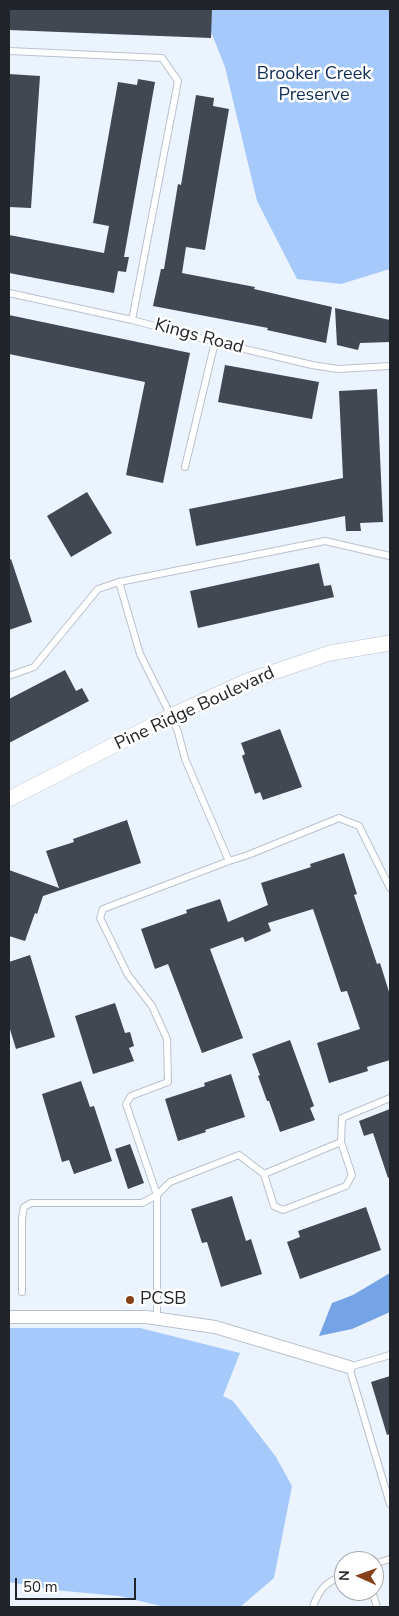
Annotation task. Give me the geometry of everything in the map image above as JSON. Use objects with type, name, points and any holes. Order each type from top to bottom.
[{"type":"street","name":"Pine Ridge Boulevard","points":[[9,799],[171,716],[247,681],[330,653],[390,643]]},
{"type":"street","points":[[9,1317],[157,1318],[214,1326],[349,1367]]},
{"type":"lane","points":[[9,51],[162,58],[178,80],[132,320]]},
{"type":"lane","name":"Kings Road","points":[[9,292],[132,320],[312,365],[338,369],[390,366]]},
{"type":"lane","points":[[185,466],[215,342]]},
{"type":"lane","points":[[9,676],[34,667],[98,589],[119,582],[325,541],[390,556]]},
{"type":"lane","points":[[119,582],[140,654],[178,732],[185,759],[230,861]]},
{"type":"lane","points":[[157,1318],[157,1195],[126,1104],[131,1096],[168,1082],[166,1039],[152,1006],[128,975],[100,918],[103,909],[248,855],[339,818],[359,826],[390,888]]},
{"type":"lane","points":[[22,1292],[22,1219],[24,1207],[31,1203],[142,1204],[157,1195],[170,1182],[239,1155],[264,1174],[274,1206],[283,1210],[346,1186],[352,1176],[341,1142],[342,1118],[390,1098]]},
{"type":"lane","points":[[264,1174],[341,1142]]},
{"type":"lane","points":[[390,1355],[349,1367],[390,1504]]},
{"type":"lane","points":[[313,1607],[320,1589],[334,1579]]},
{"type":"green space","name":"Brooker Creek Preserve","points":[[202,9],[390,9],[390,269],[341,284],[297,279],[257,201],[225,67]]},
{"type":"green space","points":[[9,1328],[140,1328],[240,1353],[223,1396],[233,1401],[276,1457],[292,1486],[274,1578],[240,1607],[165,1607],[119,1596],[54,1590],[9,1582]]},
{"type":"shaded area","points":[[390,1273],[390,1312],[352,1329],[319,1336],[332,1303],[353,1295]]},
{"type":"building","points":[[9,9],[212,9],[211,38],[9,30]]},
{"type":"building","points":[[9,74],[40,76],[31,208],[9,207]]},
{"type":"building","points":[[138,79],[155,82],[124,257],[129,257],[126,272],[118,271],[114,293],[9,273],[9,235],[104,253],[109,226],[93,223],[118,82],[137,85]]},
{"type":"building","points":[[196,95],[214,98],[213,106],[229,109],[205,250],[186,247],[182,273],[255,287],[254,289],[332,307],[326,343],[267,330],[268,328],[153,306],[161,269],[164,269],[178,184],[181,185]]},
{"type":"building","points":[[335,308],[390,320],[390,342],[360,343],[358,350],[337,345]]},
{"type":"building","points":[[9,315],[190,353],[163,483],[126,475],[145,382],[9,354]]},
{"type":"building","points":[[225,365],[319,382],[312,419],[218,402]]},
{"type":"building","points":[[377,389],[383,522],[360,523],[361,531],[346,531],[345,516],[196,546],[189,509],[343,478],[339,391]]},
{"type":"building","points":[[87,492],[112,533],[71,557],[47,516]]},
{"type":"building","points":[[11,559],[32,622],[9,630],[9,560]]},
{"type":"building","points":[[319,563],[324,586],[331,585],[334,597],[198,628],[190,591]]},
{"type":"building","points":[[65,670],[76,691],[82,688],[89,701],[9,743],[9,699]]},
{"type":"building","points":[[280,729],[302,787],[263,800],[260,792],[255,794],[242,756],[245,754],[241,743]]},
{"type":"building","points":[[127,820],[141,863],[43,896],[25,941],[9,936],[9,870],[59,888],[46,851],[74,842],[73,839]]},
{"type":"building","points":[[344,853],[357,894],[354,895],[377,964],[380,963],[390,995],[390,1060],[367,1067],[368,1071],[329,1083],[317,1043],[360,1029],[347,991],[341,992],[313,909],[268,923],[271,931],[245,942],[243,937],[210,949],[243,1038],[202,1053],[168,964],[155,969],[141,929],[187,913],[186,910],[220,899],[228,922],[268,905],[261,883],[311,867],[310,864]]},
{"type":"building","points":[[30,955],[55,1037],[16,1049],[9,1026],[9,962]]},
{"type":"building","points":[[115,1003],[125,1033],[130,1032],[134,1046],[129,1048],[134,1061],[93,1074],[75,1016]]},
{"type":"building","points":[[290,1040],[314,1106],[310,1108],[315,1120],[280,1132],[258,1076],[260,1075],[252,1054]]},
{"type":"building","points":[[231,1074],[245,1117],[178,1141],[165,1099],[205,1086],[204,1083]]},
{"type":"building","points":[[81,1081],[90,1107],[94,1106],[112,1161],[74,1174],[69,1160],[62,1162],[42,1094]]},
{"type":"building","points":[[390,1109],[390,1177],[388,1178],[373,1133],[364,1136],[359,1121]]},
{"type":"building","points":[[130,1144],[144,1183],[128,1189],[115,1149]]},
{"type":"building","points":[[232,1196],[246,1241],[251,1239],[262,1274],[221,1287],[207,1242],[202,1243],[191,1209]]},
{"type":"building","points":[[366,1207],[381,1250],[300,1279],[287,1242],[300,1237],[298,1231]]},
{"type":"building","points":[[390,1376],[390,1434],[387,1435],[371,1382]]},
{"type":"place","name":"PCSB","points":[[130,1300]]}]
